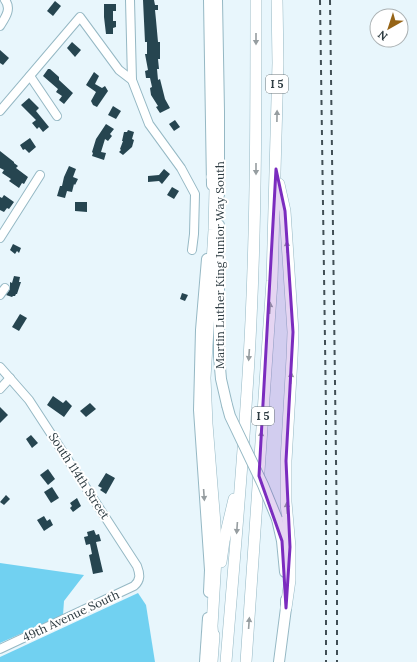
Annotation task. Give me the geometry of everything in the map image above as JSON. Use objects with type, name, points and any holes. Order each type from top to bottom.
[{"type":"highway","name":"I 5","points":[[226,662],[242,461],[251,321],[256,199],[256,0]]},
{"type":"highway","name":"I 5","points":[[246,662],[272,281],[278,63],[277,0]]},
{"type":"highway","points":[[276,169],[285,211],[293,332],[286,461],[286,502],[290,547],[290,580],[286,608]]},
{"type":"highway","points":[[212,177],[215,189],[214,230],[205,378],[216,558],[212,626],[212,662]]},
{"type":"highway","points":[[213,641],[216,627],[224,541],[242,461]]},
{"type":"main road","name":"Martin Luther King Junior Way South","points":[[205,662],[210,570],[199,410],[199,384],[201,330],[208,253],[212,177],[210,0]]},
{"type":"main road","name":"Martin Luther King Junior Way South","points":[[217,0],[219,111],[219,356],[221,379],[230,416],[277,518],[285,559],[286,608],[279,662]]},
{"type":"street","points":[[0,26],[8,10],[8,5],[5,0]]},
{"type":"street","points":[[130,0],[132,80],[149,124],[181,168],[195,194],[192,250]]},
{"type":"street","points":[[0,111],[80,17],[119,70],[132,80]]},
{"type":"street","points":[[30,76],[57,116]]},
{"type":"street","points":[[0,238],[40,175]]},
{"type":"street","name":"South 114th Street","points":[[0,367],[29,400],[64,452],[137,566],[139,580]]},
{"type":"street","points":[[0,389],[10,378]]},
{"type":"street","name":"49th Avenue South","points":[[0,649],[134,586],[139,580]]},
{"type":"highlighted area","points":[[276,169],[285,211],[293,332],[286,461],[290,547],[286,608],[282,541],[259,476]]},
{"type":"shaded area","points":[[0,563],[84,575],[64,601],[63,615],[0,643]]},
{"type":"shaded area","points":[[138,593],[146,605],[155,662],[0,662],[0,657]]},
{"type":"building","points":[[143,0],[154,0],[155,5],[158,5],[158,10],[155,10],[158,42],[160,42],[160,59],[158,59],[159,69],[157,69],[158,80],[160,79],[165,99],[170,108],[160,113],[156,107],[158,106],[151,95],[150,88],[152,87],[150,78],[146,78],[145,71],[148,70],[145,54],[147,54],[147,42],[145,42]]},
{"type":"building","points":[[55,1],[61,6],[53,16],[47,11]]},
{"type":"building","points":[[104,4],[116,4],[116,11],[113,11],[113,21],[116,21],[116,27],[113,28],[113,34],[106,34]]},
{"type":"building","points":[[72,42],[81,50],[75,57],[67,48]]},
{"type":"building","points":[[0,50],[9,58],[3,65],[0,63]]},
{"type":"building","points":[[48,69],[59,77],[59,80],[73,93],[64,104],[59,100],[62,96],[56,92],[58,89],[43,76]]},
{"type":"building","points":[[94,72],[99,76],[95,84],[102,88],[105,86],[108,91],[97,107],[93,105],[91,101],[96,92],[86,85]]},
{"type":"building","points":[[29,98],[39,108],[36,111],[49,127],[43,132],[39,127],[37,129],[32,123],[36,120],[21,105]]},
{"type":"building","points":[[113,106],[121,111],[116,119],[108,115]]},
{"type":"building","points":[[175,120],[180,127],[174,131],[169,124]]},
{"type":"building","points":[[106,124],[114,129],[110,134],[112,136],[108,141],[105,139],[101,152],[106,153],[104,160],[92,156],[92,152],[96,139]]},
{"type":"building","points":[[128,130],[134,132],[132,139],[134,140],[132,147],[123,155],[119,152],[121,150],[124,132],[127,132]]},
{"type":"building","points":[[30,138],[36,147],[29,153],[25,149],[23,150],[20,145]]},
{"type":"building","points":[[0,151],[18,166],[16,168],[28,177],[24,184],[22,183],[19,188],[9,181],[11,179],[2,173],[4,170],[0,168]]},
{"type":"building","points":[[69,166],[76,169],[73,177],[78,179],[75,185],[74,184],[72,192],[67,191],[65,198],[57,196],[60,186],[62,186]]},
{"type":"building","points":[[164,169],[170,174],[162,184],[159,181],[148,182],[148,176],[159,175]]},
{"type":"building","points":[[172,187],[179,191],[174,199],[167,195]]},
{"type":"building","points":[[4,195],[14,202],[9,209],[7,208],[4,212],[0,210],[0,197],[2,198]]},
{"type":"building","points":[[75,202],[87,202],[87,212],[75,211]]},
{"type":"building","points":[[13,244],[21,248],[19,253],[17,251],[15,254],[10,250]]},
{"type":"building","points":[[14,276],[20,277],[19,282],[21,282],[17,294],[12,297],[6,295],[10,289],[10,282],[12,283]]},
{"type":"building","points":[[182,293],[188,295],[185,301],[180,299]]},
{"type":"building","points":[[20,314],[27,318],[19,331],[12,327]]},
{"type":"building","points":[[53,396],[63,403],[66,400],[72,406],[64,417],[47,405]]},
{"type":"building","points":[[90,403],[96,409],[86,417],[80,411]]},
{"type":"building","points":[[0,407],[8,415],[0,423]]},
{"type":"building","points":[[31,435],[38,443],[32,448],[26,439]]},
{"type":"building","points":[[48,469],[55,479],[48,485],[40,475]]},
{"type":"building","points":[[106,473],[115,478],[106,494],[100,490],[102,488],[98,486]]},
{"type":"building","points":[[52,487],[59,498],[51,503],[44,492]]},
{"type":"building","points":[[6,495],[10,499],[4,505],[0,502]]},
{"type":"building","points":[[77,498],[81,506],[73,512],[70,508],[72,506],[70,503]]},
{"type":"building","points":[[44,516],[47,521],[50,519],[53,525],[44,531],[37,520]]},
{"type":"building","points":[[94,530],[96,535],[99,534],[101,541],[96,542],[103,572],[93,574],[89,555],[92,554],[90,544],[86,545],[84,537],[88,536],[87,532]]},
{"type":"railway","points":[[320,0],[326,410],[326,662]]},
{"type":"railway","points":[[330,0],[337,536],[337,662]]}]
